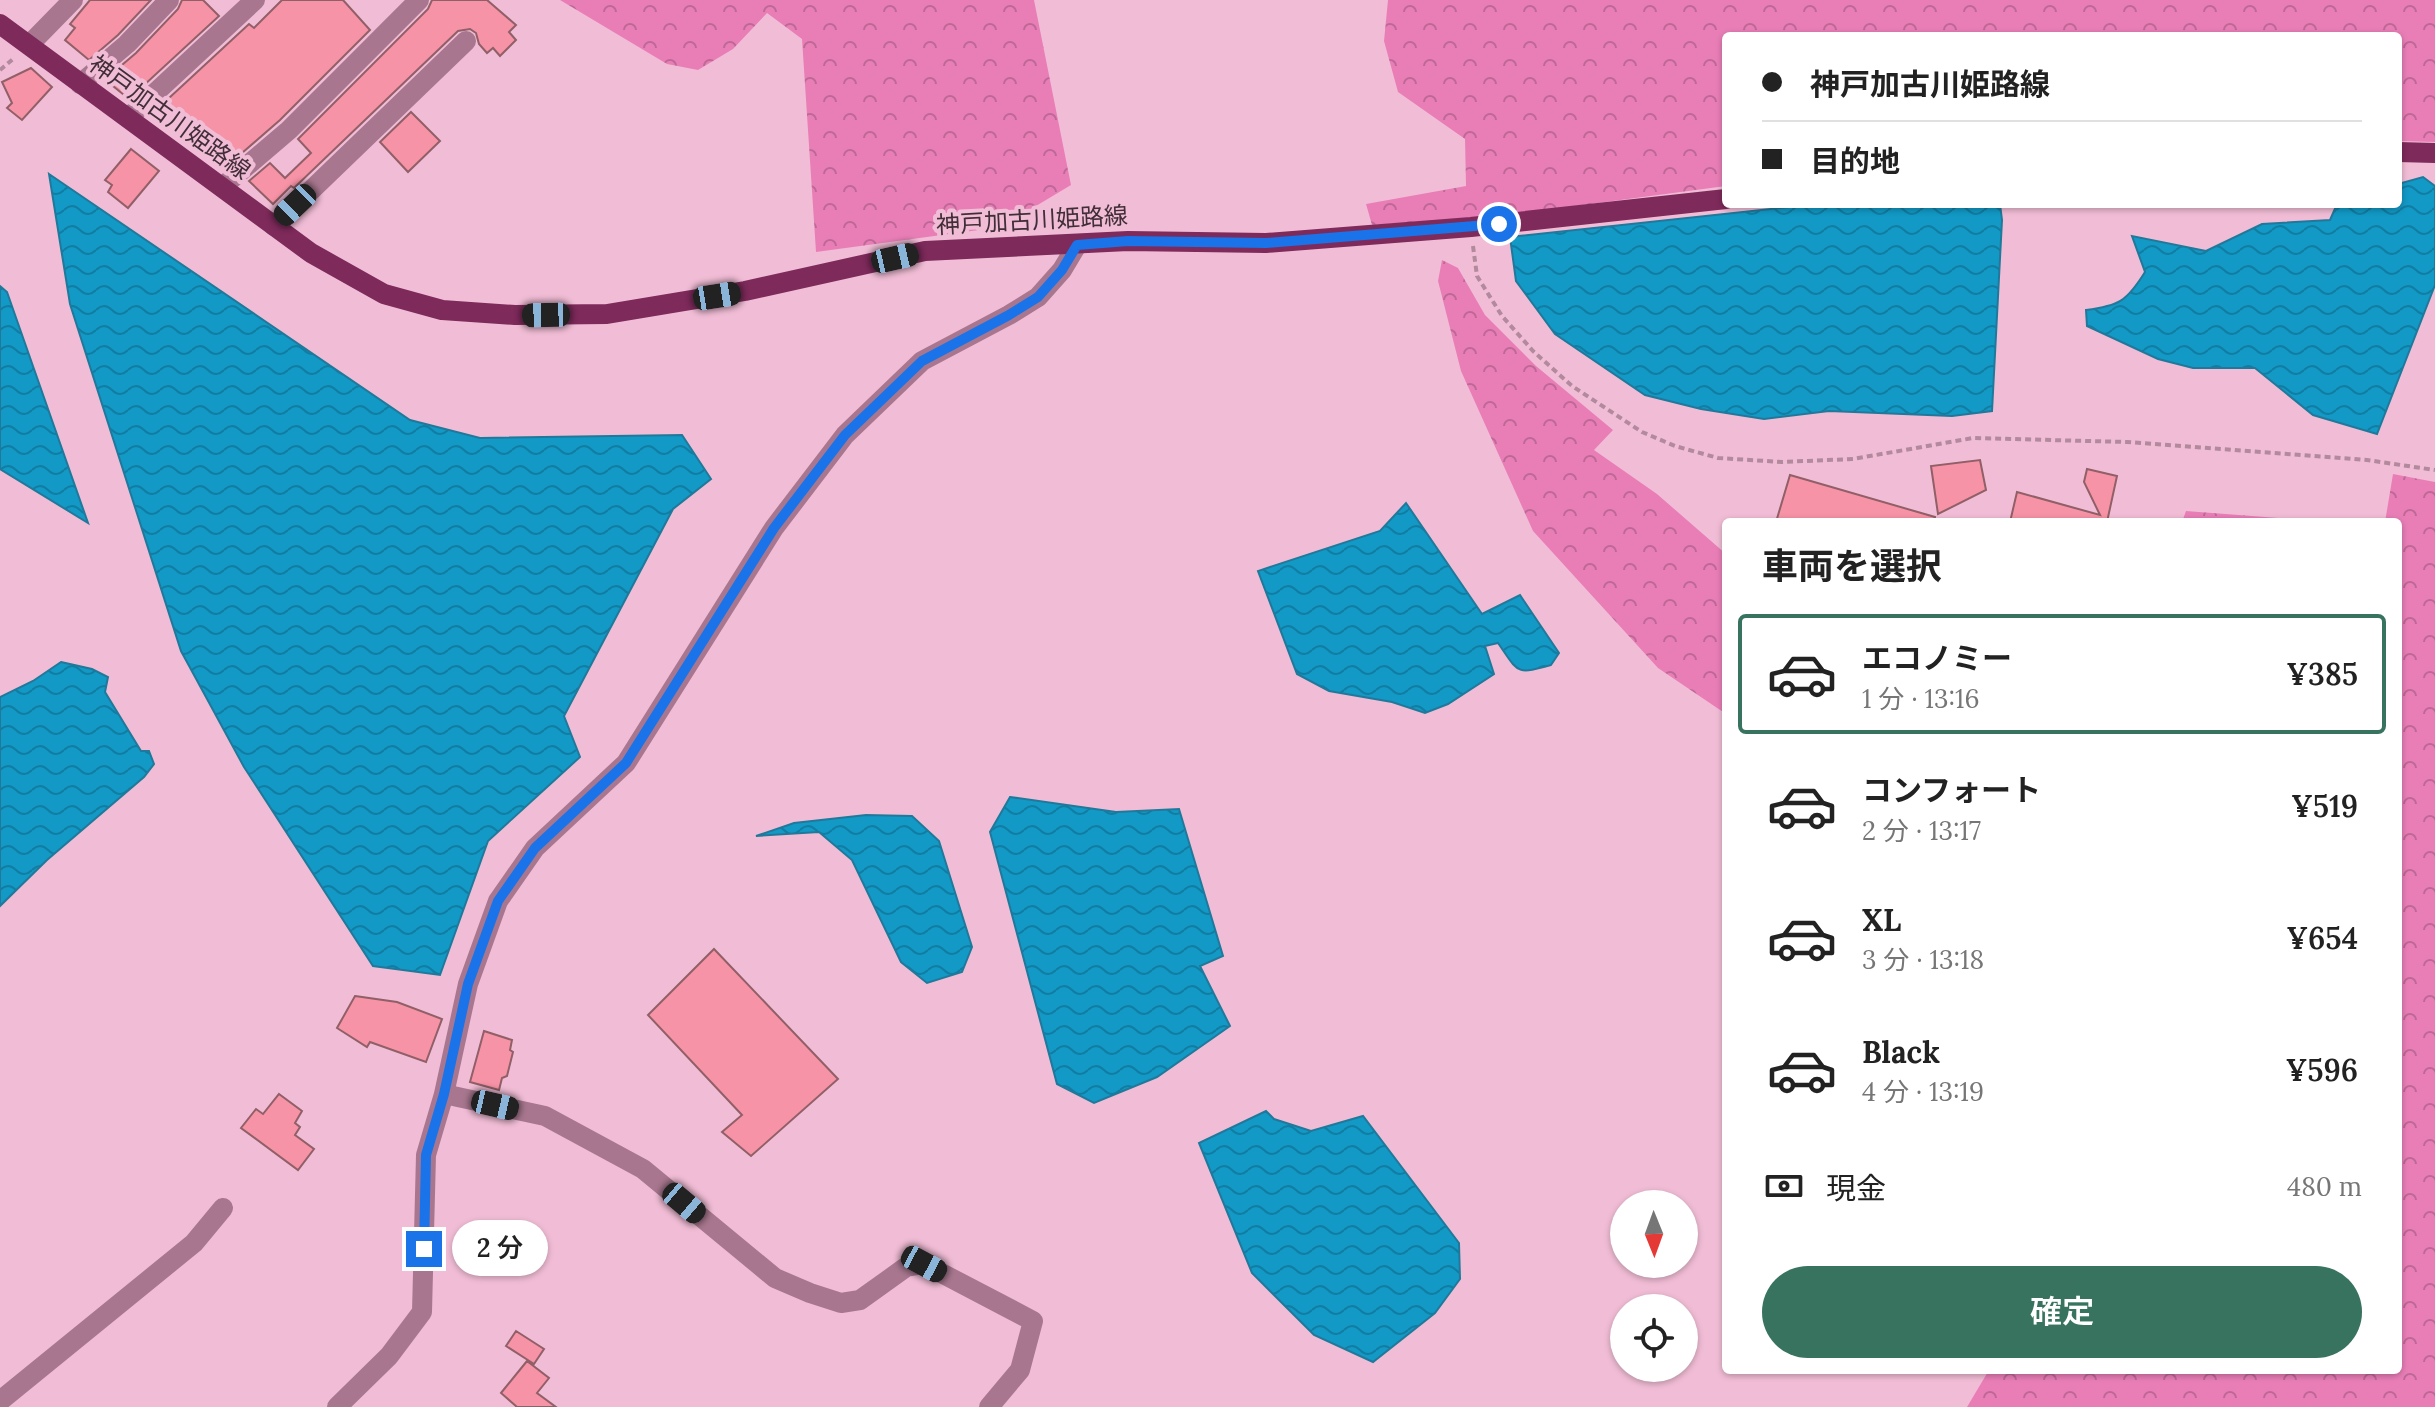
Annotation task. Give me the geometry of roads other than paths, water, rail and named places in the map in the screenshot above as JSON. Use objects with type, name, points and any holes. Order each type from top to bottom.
[{"type":"main road","name":"神戸加古川姫路線","points":[[0,24],[311,253],[384,294],[442,310],[515,315],[622,312],[745,291],[925,251],[1128,241],[1266,243],[1471,227],[1722,199]]},
{"type":"main road","points":[[2402,152],[2435,153]]},
{"type":"street","points":[[30,44],[73,0]]},
{"type":"street","points":[[80,84],[127,44],[169,0]]},
{"type":"street","points":[[128,118],[255,0]]},
{"type":"street","points":[[222,187],[289,130],[419,0]]},
{"type":"street","points":[[274,226],[466,41]]},
{"type":"street","points":[[337,1407],[389,1356],[422,1312],[426,1155],[444,1094],[468,984],[498,901],[535,848],[626,763],[774,528],[845,435],[922,361],[1038,297],[1062,270],[1077,245]]},
{"type":"street","points":[[444,1094],[545,1116],[629,1161],[643,1169],[775,1278],[810,1293],[841,1303],[860,1300],[906,1267],[924,1264],[1033,1321],[1020,1370],[989,1407]]},
{"type":"street","points":[[0,1404],[194,1243],[223,1208]]},
{"type":"water","points":[[49,174],[410,420],[480,438],[682,435],[711,479],[673,509],[564,716],[580,757],[488,841],[440,975],[373,966],[244,767],[181,651],[70,304]]},
{"type":"water","points":[[2423,177],[2435,186],[2435,285],[2377,434],[2313,415],[2255,368],[2193,368],[2158,359],[2087,326],[2086,310],[2121,300],[2133,290],[2145,272],[2132,236],[2206,251],[2262,224],[2330,220],[2335,208],[2402,208],[2402,183]]},
{"type":"water","points":[[1781,208],[2000,208],[1992,411],[1952,416],[1829,411],[1764,419],[1701,409],[1645,395],[1555,334],[1516,281],[1510,237]]},
{"type":"water","points":[[0,286],[7,292],[88,523],[0,469]]},
{"type":"water","points":[[1406,503],[1482,614],[1520,595],[1559,653],[1551,665],[1519,669],[1498,643],[1485,646],[1494,674],[1448,704],[1425,713],[1392,702],[1329,691],[1297,674],[1258,571],[1380,531]]},
{"type":"water","points":[[61,662],[92,669],[108,677],[105,692],[141,751],[149,751],[154,764],[144,777],[47,860],[0,906],[0,697],[33,681]]},
{"type":"water","points":[[1010,797],[1116,812],[1179,809],[1223,956],[1200,966],[1230,1026],[1157,1077],[1094,1103],[1057,1084],[990,832]]},
{"type":"water","points":[[866,815],[912,816],[939,841],[972,947],[962,972],[927,983],[901,962],[852,860],[819,832],[756,836],[794,823]]},
{"type":"water","points":[[1266,1111],[1274,1119],[1311,1131],[1363,1116],[1459,1243],[1460,1279],[1435,1313],[1373,1362],[1314,1335],[1252,1273],[1199,1143]]}]
